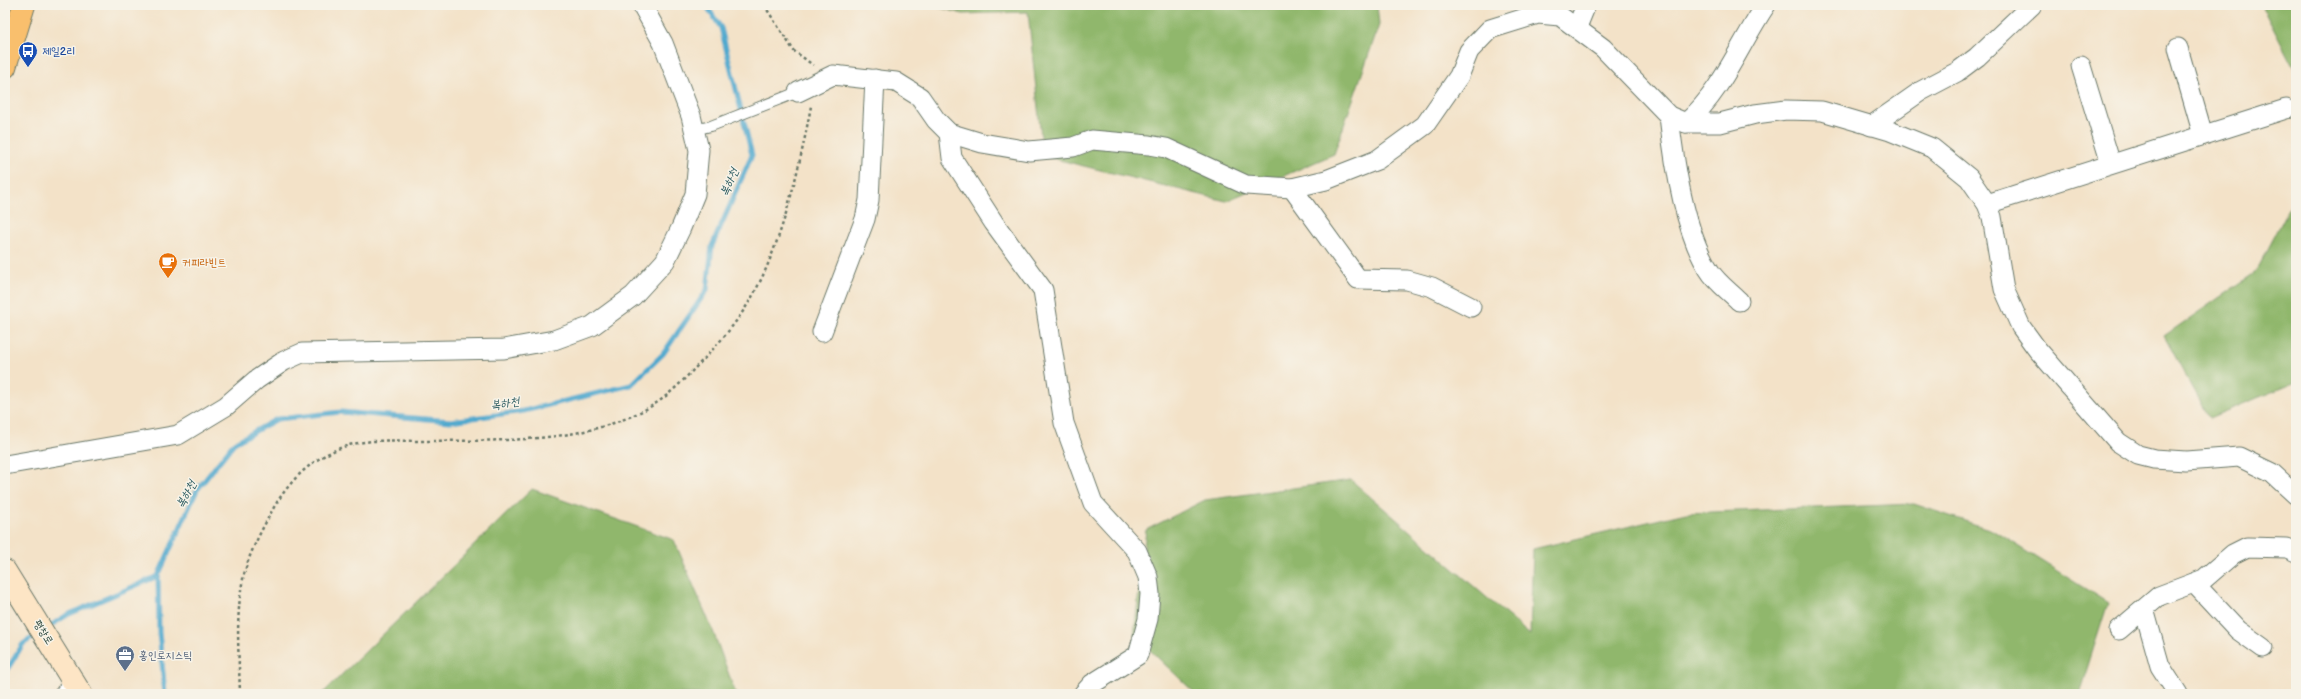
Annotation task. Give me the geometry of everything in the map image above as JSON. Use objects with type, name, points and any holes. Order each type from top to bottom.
[{"type":"main road","points":[[5,67],[24,5]]},
{"type":"street","points":[[5,465],[178,435],[226,406],[256,380],[284,361],[302,353],[504,349],[554,340],[592,326],[633,296],[665,260],[695,194],[702,128],[662,43],[642,5]]},
{"type":"street","points":[[1577,27],[1586,5]]},
{"type":"street","points":[[1686,123],[1700,111],[1716,91],[1766,5]]},
{"type":"street","points":[[1870,126],[1921,91],[1957,72],[1977,57],[2032,5]]},
{"type":"street","points":[[803,90],[832,75],[896,82],[920,97],[936,120],[949,133],[982,143],[1029,151],[1073,147],[1092,140],[1155,146],[1166,148],[1246,185],[1292,188],[1326,180],[1377,160],[1425,125],[1459,76],[1469,50],[1490,29],[1538,14],[1560,16],[1577,27],[1603,48],[1669,116],[1686,123],[1720,123],[1755,114],[1786,110],[1822,111],[1870,126],[1890,130],[1932,148],[1969,178],[1987,204],[1992,218],[2004,289],[2021,327],[2037,349],[2118,442],[2138,455],[2154,459],[2186,461],[2239,457],[2272,473],[2296,495]]},
{"type":"street","points":[[2178,48],[2203,135]]},
{"type":"street","points":[[2081,66],[2111,164]]},
{"type":"street","points":[[822,332],[865,219],[869,200],[875,79]]},
{"type":"street","points":[[1987,204],[2286,109]]},
{"type":"street","points":[[1669,116],[1678,182],[1699,251],[1709,271],[1739,301]]},
{"type":"street","points":[[949,133],[952,158],[994,223],[1043,290],[1064,423],[1093,504],[1136,551],[1148,577],[1150,594],[1148,619],[1138,655],[1092,684],[1083,694]]},
{"type":"street","points":[[1292,188],[1358,279],[1407,280],[1432,286],[1471,307]]},
{"type":"street","points":[[2119,630],[2159,596],[2204,579],[2233,554],[2247,547],[2286,548],[2296,552]]},
{"type":"street","name":"평창로","points":[[5,571],[45,632],[70,689]]},
{"type":"street","points":[[2194,583],[2238,630],[2263,648]]},
{"type":"street","points":[[2144,609],[2160,666],[2178,694]]},
{"type":"lane","points":[[702,128],[803,90]]},
{"type":"path","points":[[764,5],[794,51],[808,63],[832,75]]},
{"type":"path","points":[[240,694],[238,632],[243,579],[260,532],[279,499],[304,468],[341,448],[372,440],[485,440],[553,437],[602,426],[649,408],[681,383],[717,346],[752,298],[775,248],[788,203],[811,107],[803,90]]},
{"type":"green space","points":[[930,5],[1377,5],[1379,25],[1334,154],[1226,201],[1043,156],[1028,12],[963,14]]},
{"type":"green space","points":[[2261,5],[2296,5],[2296,72]]},
{"type":"green space","points":[[2296,195],[2296,382],[2209,418],[2164,336],[2256,272]]},
{"type":"green space","points":[[1351,480],[1530,635],[1533,549],[1686,513],[1914,504],[1992,530],[2108,603],[2079,694],[1196,694],[1134,635],[1146,530],[1205,500]]},
{"type":"green space","points":[[532,489],[674,540],[713,631],[736,694],[322,694]]},
{"type":"waterway","name":"복하천","points":[[165,694],[159,632],[158,576],[197,490],[234,443],[277,419],[341,412],[451,421],[524,411],[631,385],[663,354],[707,290],[712,246],[752,155],[721,28],[706,5]]},
{"type":"waterway","points":[[47,628],[67,615],[158,576]]},
{"type":"waterway","points":[[5,673],[23,644],[38,634]]},
{"type":"place","name":"제일2리","points":[[28,68]]},
{"type":"place","name":"커피라빈트","points":[[168,279]]},
{"type":"place","name":"홍인로지스틱","points":[[125,672]]}]
